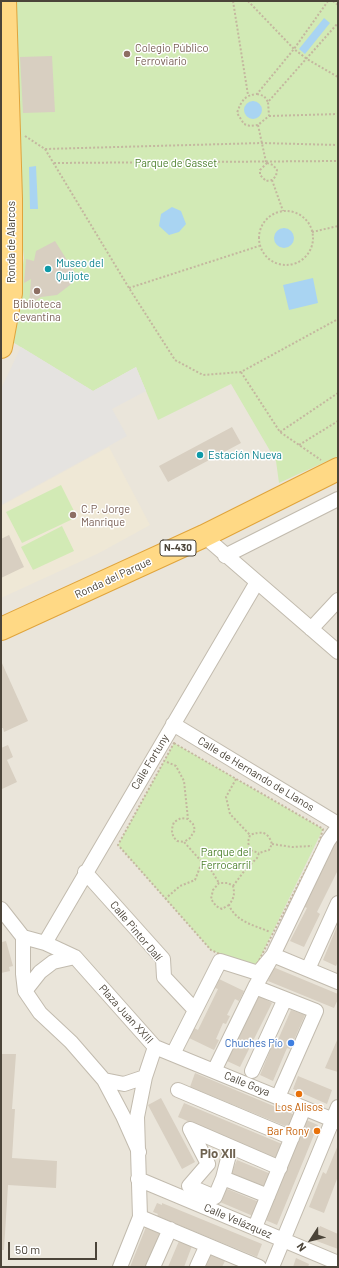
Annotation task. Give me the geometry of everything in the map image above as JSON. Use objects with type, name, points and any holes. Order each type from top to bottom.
[{"type":"highway","points":[[5,1],[5,160]]},
{"type":"highway","name":"Ronda de Alarcos","points":[[1,294],[5,160]]},
{"type":"highway","name":"Ronda de Alarcos","points":[[1,347],[11,293],[5,160]]},
{"type":"highway","name":"Ronda del Parque","points":[[6,625],[204,536],[331,466]]},
{"type":"street","points":[[226,556],[338,499]]},
{"type":"street","points":[[204,536],[338,652]]},
{"type":"street","name":"Calle Fortuny","points":[[45,942],[257,582]]},
{"type":"street","points":[[311,629],[338,600]]},
{"type":"street","name":"Calle de Hernando de Llanos","points":[[173,724],[338,825]]},
{"type":"street","points":[[214,1071],[257,980],[273,954],[278,934],[338,825]]},
{"type":"street","name":"Calle Pintor Dalí","points":[[85,872],[163,959],[164,978],[195,1010]]},
{"type":"street","points":[[308,969],[338,902]]},
{"type":"street","points":[[1,909],[23,937]]},
{"type":"street","name":"Plaza Juan XXIII","points":[[139,1152],[123,1116],[104,1080],[71,1042],[40,1013],[25,991],[22,974],[23,937],[45,942],[75,957],[155,1046],[145,1078],[138,1117],[139,1152],[138,1179],[140,1217]]},
{"type":"street","points":[[273,954],[338,982]]},
{"type":"street","points":[[25,991],[40,972],[53,962],[75,957]]},
{"type":"street","points":[[173,1054],[220,962],[257,980],[285,999],[316,1011],[278,1097]]},
{"type":"street","points":[[252,1071],[285,999]]},
{"type":"street","name":"Calle Goya","points":[[155,1046],[304,1108],[336,1116]]},
{"type":"street","points":[[104,1080],[124,1084],[145,1078]]},
{"type":"street","points":[[178,1090],[292,1138]]},
{"type":"street","points":[[255,1227],[304,1108]]},
{"type":"street","points":[[272,1267],[336,1116]]},
{"type":"street","points":[[231,1147],[223,1178],[215,1197],[189,1186],[208,1164],[190,1129],[280,1168]]},
{"type":"street","points":[[223,1178],[268,1196]]},
{"type":"street","name":"Calle Velázquez","points":[[138,1179],[338,1263]]},
{"type":"street","points":[[120,1267],[140,1217],[207,1245],[240,1263],[259,1267]]},
{"type":"street","points":[[153,1267],[170,1229]]},
{"type":"street","points":[[197,1267],[207,1245]]},
{"type":"path","points":[[233,1],[248,95]]},
{"type":"path","points":[[248,1],[294,49],[307,59],[338,77]]},
{"type":"path","points":[[257,94],[294,49],[328,1]]},
{"type":"path","points":[[333,1],[338,5]]},
{"type":"path","points":[[268,102],[338,23]]},
{"type":"path","points":[[269,116],[268,102],[264,96],[257,94],[248,95],[240,102],[237,113],[244,124],[250,126],[258,125],[269,116],[338,114]]},
{"type":"path","points":[[258,125],[266,162],[260,170],[260,175],[266,181],[272,180],[276,176],[277,170],[273,165],[266,162]]},
{"type":"path","points":[[5,160],[45,149],[262,142],[338,145]]},
{"type":"path","points":[[45,149],[129,288],[175,360],[203,375],[241,372],[338,319]]},
{"type":"path","points":[[54,163],[266,162],[338,160]]},
{"type":"path","points":[[272,180],[283,211]]},
{"type":"path","points":[[283,211],[291,211],[305,218],[310,225],[312,232],[313,241],[305,258],[288,266],[279,265],[270,261],[264,255],[259,246],[259,230],[262,223],[271,215],[283,211]]},
{"type":"path","points":[[312,232],[338,226]]},
{"type":"path","points":[[129,288],[259,246]]},
{"type":"path","points":[[241,372],[280,432],[331,466]]},
{"type":"path","points":[[280,432],[338,393]]},
{"type":"path","points":[[299,445],[338,421]]},
{"type":"path","points":[[174,743],[236,779],[323,829],[318,846],[278,934],[254,970],[212,950],[118,845],[174,743]]},
{"type":"path","points":[[165,761],[176,766],[184,781],[188,818],[193,824],[195,830],[190,838],[184,842]]},
{"type":"path","points":[[236,779],[226,797],[230,814],[250,836]]},
{"type":"path","points":[[188,818],[181,818],[174,822],[171,829],[172,837],[177,841],[184,842],[211,870],[219,883]]},
{"type":"path","points":[[257,832],[265,833],[270,838],[272,844],[269,850],[259,853],[250,850],[248,842],[250,836],[257,832]]},
{"type":"path","points":[[272,844],[292,847],[318,846]]},
{"type":"path","points":[[233,886],[228,883],[219,883],[213,890],[211,899],[216,906],[222,908],[229,905],[234,899],[233,886],[245,870],[257,858],[259,853]]},
{"type":"path","points":[[165,899],[180,886],[195,880],[202,862]]},
{"type":"path","points":[[229,905],[232,912],[241,920],[278,934]]},
{"type":"shaded area","points":[[1,1],[338,1],[338,1267],[1,1267]]},
{"type":"shaded area","points":[[21,347],[93,391],[136,367],[146,391],[112,409],[127,436],[1,505],[1,389]]},
{"type":"shaded area","name":"C.P. Jorge Manrique","points":[[109,447],[150,525],[99,553],[1,598],[1,506]]},
{"type":"green space","name":"Parque de Gasset","points":[[7,1],[338,1],[338,456],[279,483],[276,461],[231,384],[158,420],[136,367],[93,391],[11,341],[24,258],[9,126]]},
{"type":"green space","points":[[61,485],[77,517],[22,543],[6,512]]},
{"type":"green space","points":[[62,526],[74,551],[33,570],[21,547]]},
{"type":"green space","name":"Parque del Ferrocarril","points":[[174,743],[323,829],[254,970],[211,950],[118,845]]},
{"type":"water","points":[[324,18],[330,23],[305,54],[299,49]]},
{"type":"water","points":[[253,101],[259,104],[262,110],[259,116],[253,119],[247,116],[244,110],[247,104]]},
{"type":"water","points":[[36,166],[38,209],[30,209],[29,167]]},
{"type":"water","points":[[172,207],[181,211],[186,224],[179,232],[169,235],[159,226],[161,214]]},
{"type":"water","points":[[284,228],[291,231],[294,238],[291,245],[284,248],[277,245],[274,238],[277,231]]},
{"type":"water","points":[[313,278],[318,303],[289,310],[283,285]]},
{"type":"building","points":[[52,56],[55,112],[23,113],[20,57]]},
{"type":"building","name":"Museo del Quijote","points":[[55,241],[77,276],[71,280],[72,282],[70,285],[57,295],[41,297],[29,305],[31,279],[24,283],[26,259],[34,261],[36,251]]},
{"type":"building","name":"Estación Nueva","points":[[232,427],[241,443],[168,482],[159,466]]},
{"type":"building","points":[[9,535],[24,567],[1,578],[1,539]]},
{"type":"building","points":[[1,661],[28,721],[4,732],[3,728],[1,728]]},
{"type":"building","points":[[8,745],[13,757],[7,760],[17,782],[2,789],[1,748]]},
{"type":"building","points":[[336,841],[338,842],[338,870],[317,912],[320,914],[304,947],[290,941],[307,908],[303,906]]},
{"type":"building","points":[[338,924],[338,962],[336,966],[323,960]]},
{"type":"building","points":[[1,939],[2,942],[6,941],[13,966],[9,967],[10,971],[1,973]]},
{"type":"building","points":[[273,967],[338,994],[338,999],[334,1008],[268,981]]},
{"type":"building","points":[[219,979],[244,991],[239,1001],[235,999],[227,1015],[230,1016],[226,1024],[223,1023],[216,1039],[219,1040],[214,1050],[189,1038],[194,1028],[198,1030],[218,989],[215,988]]},
{"type":"building","points":[[259,996],[272,1003],[240,1067],[227,1061]]},
{"type":"building","points":[[291,1010],[305,1015],[290,1049],[287,1048],[273,1081],[260,1075],[274,1041],[277,1042]]},
{"type":"building","points":[[338,1038],[338,1072],[325,1068]]},
{"type":"building","points":[[1,1054],[16,1054],[12,1109],[15,1109],[12,1158],[57,1161],[56,1188],[8,1185],[4,1250],[1,1250]]},
{"type":"building","points":[[195,1073],[295,1115],[290,1128],[190,1087]]},
{"type":"building","points":[[298,1076],[332,1090],[327,1104],[293,1089]]},
{"type":"building","points":[[161,1098],[195,1162],[182,1169],[148,1105]]},
{"type":"building","points":[[184,1103],[282,1144],[277,1159],[178,1117]]},
{"type":"building","points":[[304,1119],[318,1125],[277,1225],[263,1219]]},
{"type":"building","points":[[338,1145],[338,1180],[337,1179],[324,1213],[309,1207],[323,1172],[326,1174]]},
{"type":"building","points":[[237,1160],[271,1174],[265,1188],[231,1174]]},
{"type":"building","points":[[225,1188],[259,1202],[253,1216],[220,1202]]},
{"type":"building","points":[[157,1203],[162,1205],[162,1203],[262,1244],[257,1257],[157,1216],[158,1214],[153,1212]]},
{"type":"building","points":[[320,1226],[338,1234],[338,1249],[314,1240]]},
{"type":"building","points":[[146,1227],[160,1233],[146,1267],[130,1267]]},
{"type":"building","points":[[179,1241],[192,1246],[184,1267],[168,1267]]},
{"type":"building","points":[[211,1254],[226,1259],[222,1267],[206,1267]]},
{"type":"building","points":[[296,1258],[309,1264],[308,1267],[293,1267]]},
{"type":"place","name":"Colegio Público Ferroviario","points":[[127,54]]},
{"type":"place","name":"Museo del Quijote","points":[[48,269]]},
{"type":"place","name":"Biblioteca Cevantina","points":[[37,291]]},
{"type":"place","name":"Estación Nueva","points":[[200,455]]},
{"type":"place","name":"C.P. Jorge Manrique","points":[[73,515]]},
{"type":"place","name":"Chuches Pío","points":[[291,1043]]},
{"type":"place","name":"Los Alisos","points":[[299,1094]]},
{"type":"place","name":"Bar Rony","points":[[317,1131]]},
{"type":"district","name":"Pio XII","points":[[218,1154]]}]
